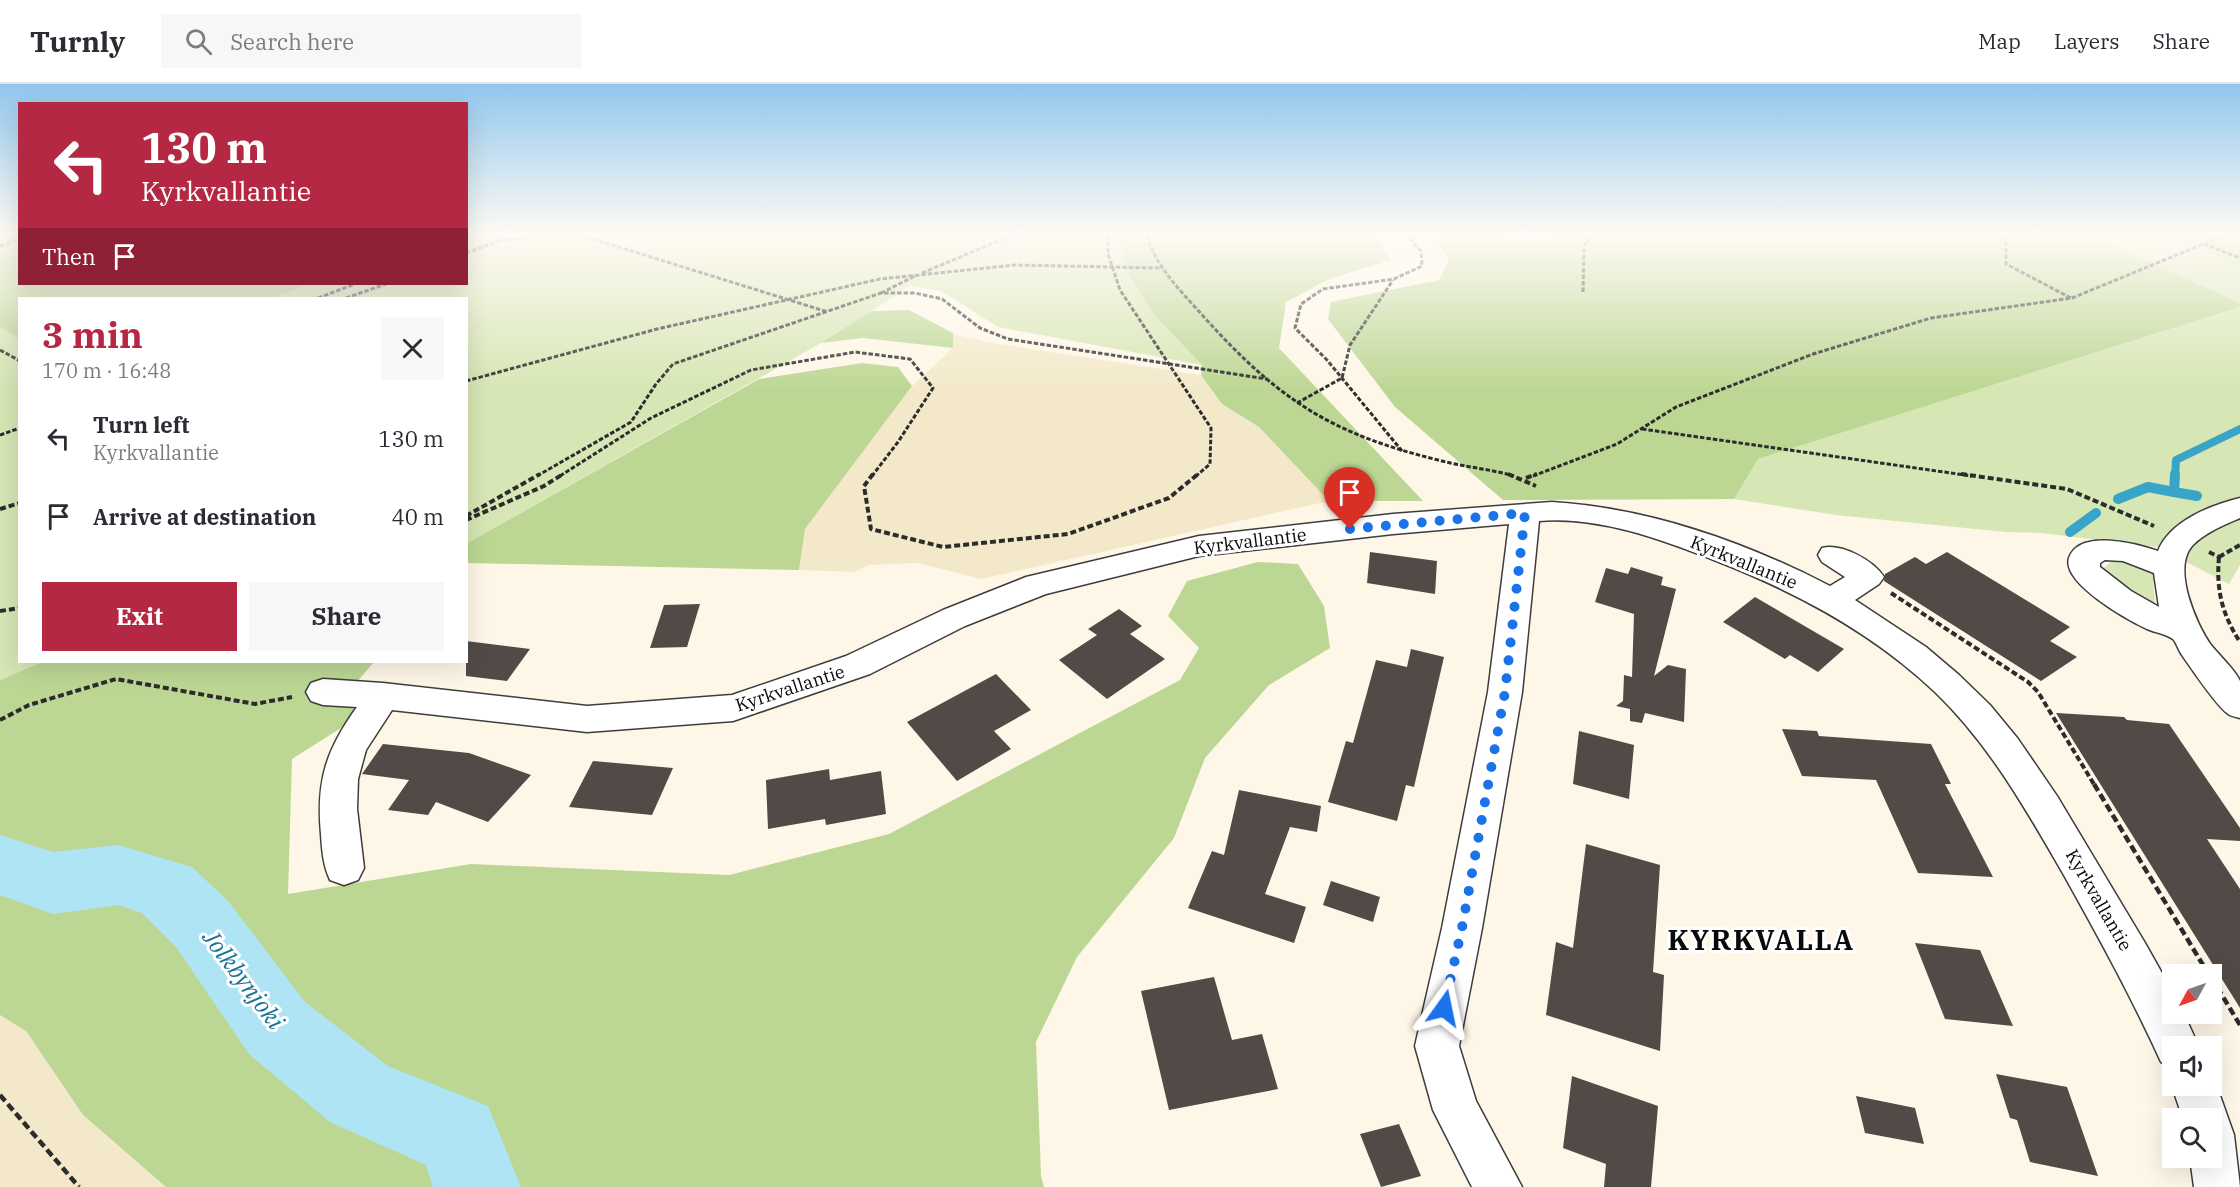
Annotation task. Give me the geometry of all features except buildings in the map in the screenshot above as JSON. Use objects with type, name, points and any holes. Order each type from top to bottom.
[{"type":"street","name":"Kyrkvallantie","points":[[323,692],[383,696],[545,717],[588,719],[733,708],[825,678],[954,618],[1037,585],[1199,546],[1393,524],[1525,496],[1570,512],[1617,519],[1672,534],[1752,562],[1832,600],[1874,625],[1920,661],[1964,702],[2005,748],[2045,808],[2113,922],[2171,1036]]},
{"type":"street","points":[[1498,1187],[1456,1110],[1437,1046],[1462,928],[1505,692],[1525,496]]},
{"type":"street","points":[[2235,515],[2182,538],[2175,548],[2169,567],[2171,591],[2184,631],[2240,705]]},
{"type":"street","points":[[2169,567],[2124,551],[2103,548],[2092,552],[2084,559],[2085,571],[2101,586],[2142,613],[2184,631]]},
{"type":"street","points":[[1832,600],[1868,577],[1833,555]]},
{"type":"street","points":[[344,868],[337,794],[340,774],[348,750],[383,696]]},
{"type":"street","points":[[2215,1168],[2218,1187]]},
{"type":"path","points":[[321,297],[349,286]]},
{"type":"path","points":[[349,297],[379,286]]},
{"type":"path","points":[[744,286],[829,312]]},
{"type":"path","points":[[468,380],[657,329],[847,286]]},
{"type":"path","points":[[468,517],[632,422],[656,384],[673,364],[829,312],[894,286]]},
{"type":"path","points":[[468,517],[544,486],[651,418],[752,370],[855,352],[910,359],[933,388],[898,442],[864,486],[871,529],[943,547],[1068,534],[1169,498],[1210,464],[1211,428],[1119,286]]},
{"type":"path","points":[[1178,286],[1232,349],[1297,403],[1328,423],[1402,451],[1452,464],[1525,496],[1570,512]]},
{"type":"path","points":[[1341,286],[1323,289],[1301,304],[1295,328],[1342,378],[1402,451]]},
{"type":"path","points":[[1297,403],[1342,378],[1350,345],[1389,286]]},
{"type":"path","points":[[1583,286],[1583,292]]},
{"type":"path","points":[[2050,286],[2072,298]]},
{"type":"path","points":[[1525,496],[1593,454],[1617,444],[1676,407],[1729,384],[1814,354],[1931,318],[2072,298],[2099,286]]},
{"type":"path","points":[[881,293],[915,293],[942,299],[980,328],[1008,339],[1267,379]]},
{"type":"path","points":[[0,350],[18,360]]},
{"type":"path","points":[[0,435],[18,429]]},
{"type":"path","points":[[1641,429],[2067,489],[2182,538],[2219,557]]},
{"type":"path","points":[[0,509],[18,504]]},
{"type":"path","points":[[2219,557],[2240,545]]},
{"type":"path","points":[[2219,557],[2216,580],[2224,617],[2240,642]]},
{"type":"path","points":[[1868,577],[2028,682],[2038,692],[2203,964]]},
{"type":"path","points":[[0,611],[18,608]]},
{"type":"path","points":[[0,720],[29,705],[116,679],[255,704],[323,692]]},
{"type":"path","points":[[2222,996],[2240,1025]]},
{"type":"path","points":[[0,1095],[79,1187]]},
{"type":"shaded area","points":[[953,334],[991,343],[1201,375],[1222,404],[1259,427],[1329,501],[981,579],[918,563],[868,565],[854,572],[799,570],[805,529],[912,386],[953,348]]},
{"type":"shaded area","points":[[0,1015],[26,1031],[83,1115],[166,1187],[0,1187]]},
{"type":"green space","points":[[0,286],[303,286],[276,297],[18,297],[18,338],[0,327]]},
{"type":"green space","points":[[303,286],[909,286],[821,343],[468,542],[468,297],[277,297]]},
{"type":"green space","points":[[913,286],[1135,286],[1155,316],[1202,365],[998,327],[941,291]]},
{"type":"green space","points":[[1136,286],[1315,286],[1286,302],[1279,348],[1423,501],[1329,501],[1259,427],[1222,404],[1201,375],[1202,365],[1155,316]]},
{"type":"green space","points":[[1407,286],[2204,286],[2240,303],[2240,307],[1758,459],[1734,499],[1503,500],[1395,407],[1328,319],[1331,302]]},
{"type":"green space","points":[[2204,286],[2240,286],[2240,303]]},
{"type":"green space","points":[[2240,307],[2240,565],[2229,584],[2157,547],[2041,533],[2006,532],[1836,515],[1734,499],[1758,459]]},
{"type":"green space","points":[[909,310],[953,333],[953,348],[863,338],[821,343],[871,311]]},
{"type":"green space","points":[[0,327],[18,338],[18,663],[40,663],[0,680]]},
{"type":"green space","points":[[862,363],[898,367],[912,386],[805,529],[799,570],[468,563],[468,542],[759,379]]},
{"type":"green space","points":[[2122,561],[2153,573],[2155,608],[2108,576],[2104,568],[2111,562]]},
{"type":"green space","points":[[1258,562],[1298,564],[1324,606],[1330,648],[1269,685],[1205,758],[1174,838],[1077,957],[1036,1042],[1041,1176],[1044,1187],[166,1187],[83,1115],[26,1031],[0,1015],[0,680],[40,663],[373,663],[356,683],[352,721],[292,759],[288,894],[471,864],[729,875],[889,834],[1180,680],[1199,648],[1168,616],[1187,581]]},
{"type":"waterway","points":[[2175,476],[2176,460],[2240,429]]},
{"type":"waterway","points":[[2174,492],[2175,474]]},
{"type":"waterway","points":[[2118,499],[2148,487],[2174,492]]},
{"type":"waterway","points":[[2174,492],[2197,496]]},
{"type":"waterway","points":[[2070,532],[2096,513]]},
{"type":"waterway","name":"Jolkbynjoki","points":[[0,865],[53,883],[118,875],[166,889],[202,924],[277,1028],[359,1094],[458,1136],[477,1187]]},
{"type":"district","name":"KYRKVALLA","points":[[1761,939]]},
{"type":"route","points":[[1350,529],[1525,513],[1505,692],[1462,928],[1444,1008]]}]
